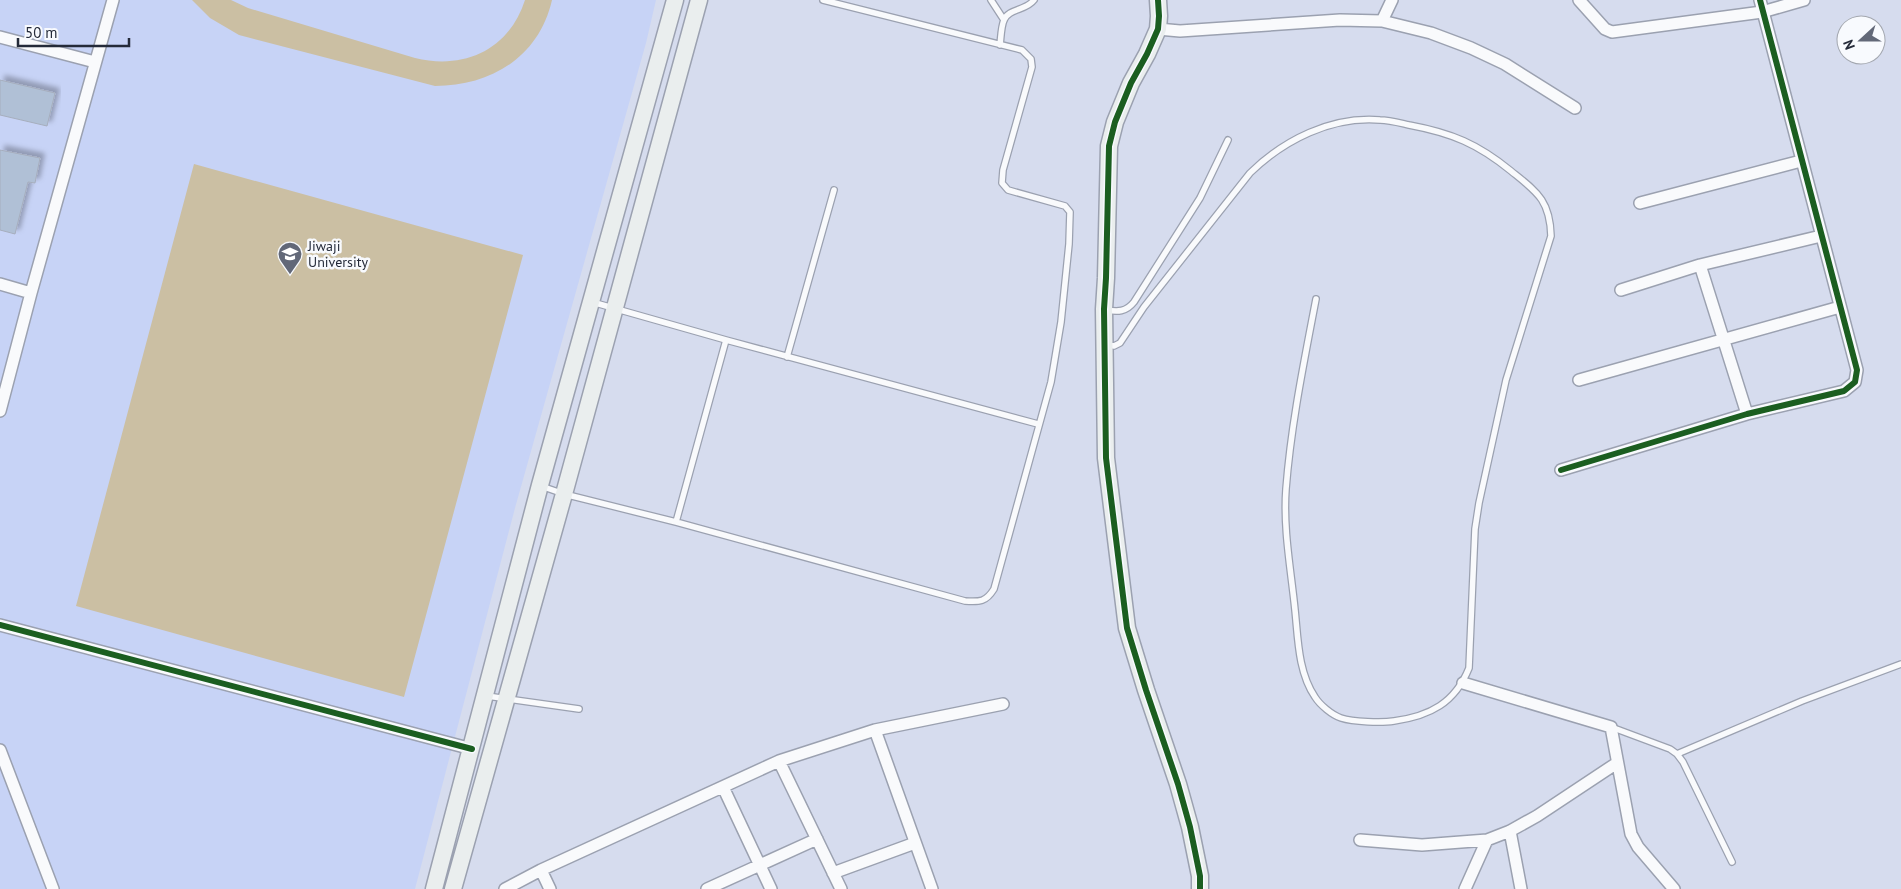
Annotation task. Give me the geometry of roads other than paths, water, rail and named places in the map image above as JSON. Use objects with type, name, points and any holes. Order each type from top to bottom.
[{"type":"main road","points":[[434,889],[540,485],[676,0]]},
{"type":"main road","points":[[453,889],[564,494],[699,0]]},
{"type":"main road","points":[[1158,0],[1160,16],[1158,29],[1121,106],[1109,146],[1104,309],[1106,458],[1127,628],[1187,819],[1200,876],[1200,889]]},
{"type":"street","points":[[0,410],[113,0]]},
{"type":"street","points":[[1382,21],[1392,0]]},
{"type":"street","points":[[1579,0],[1605,29],[1612,32],[1762,12],[1804,0]]},
{"type":"street","points":[[1561,470],[1747,414],[1844,391],[1855,382],[1857,370],[1760,0]]},
{"type":"street","points":[[1158,29],[1180,31],[1340,20],[1382,21],[1431,33],[1471,48],[1505,64],[1575,108]]},
{"type":"street","points":[[0,37],[95,62]]},
{"type":"street","points":[[1640,203],[1801,161]]},
{"type":"street","points":[[1621,290],[1700,265],[1821,236]]},
{"type":"street","points":[[1700,265],[1747,414]]},
{"type":"street","points":[[0,284],[31,293]]},
{"type":"street","points":[[1579,380],[1840,307]]},
{"type":"street","points":[[0,625],[472,749]]},
{"type":"street","points":[[1463,683],[1610,727],[1631,834],[1638,846],[1674,889]]},
{"type":"street","points":[[505,889],[541,870],[779,762],[875,730],[1003,704]]},
{"type":"street","points":[[875,730],[932,889]]},
{"type":"street","points":[[0,750],[54,889]]},
{"type":"street","points":[[779,762],[840,889]]},
{"type":"street","points":[[1360,840],[1422,845],[1487,840],[1510,831],[1537,816],[1617,763]]},
{"type":"street","points":[[723,787],[771,889]]},
{"type":"street","points":[[1510,831],[1521,889]]},
{"type":"street","points":[[707,889],[817,839]]},
{"type":"street","points":[[1466,889],[1487,840]]},
{"type":"street","points":[[833,873],[915,843]]},
{"type":"street","points":[[541,870],[550,889]]},
{"type":"lane","points":[[540,485],[564,494],[676,522],[965,601],[980,602],[989,599],[994,589],[1050,382],[1061,322],[1069,244],[1070,212],[1065,206],[1008,190],[1002,183],[1003,170],[1032,67],[1031,58],[1022,50],[824,0]]},
{"type":"lane","points":[[991,0],[1004,20]]},
{"type":"lane","points":[[1000,44],[1004,20],[1012,11],[1028,7],[1034,0]]},
{"type":"lane","points":[[1104,345],[1114,346],[1120,343],[1144,308],[1250,173],[1265,159],[1310,131],[1358,121],[1380,120],[1436,130],[1463,140],[1490,154],[1541,197],[1550,220],[1551,236],[1506,380],[1479,502],[1475,529],[1469,668],[1463,683],[1451,698],[1430,712],[1406,720],[1384,723],[1341,718],[1315,698],[1304,674],[1298,645],[1286,490],[1296,408],[1316,299]]},
{"type":"lane","points":[[1104,309],[1122,312],[1134,302],[1200,198],[1228,140]]},
{"type":"lane","points":[[787,357],[834,190]]},
{"type":"lane","points":[[591,301],[787,357],[1038,424]]},
{"type":"lane","points":[[676,522],[726,340]]},
{"type":"lane","points":[[1677,754],[1802,701],[1901,664]]},
{"type":"lane","points":[[486,696],[579,709]]},
{"type":"lane","points":[[1610,727],[1670,749],[1677,754],[1683,762],[1732,862]]},
{"type":"place","name":"Jiwaji University","points":[[290,275]]}]
